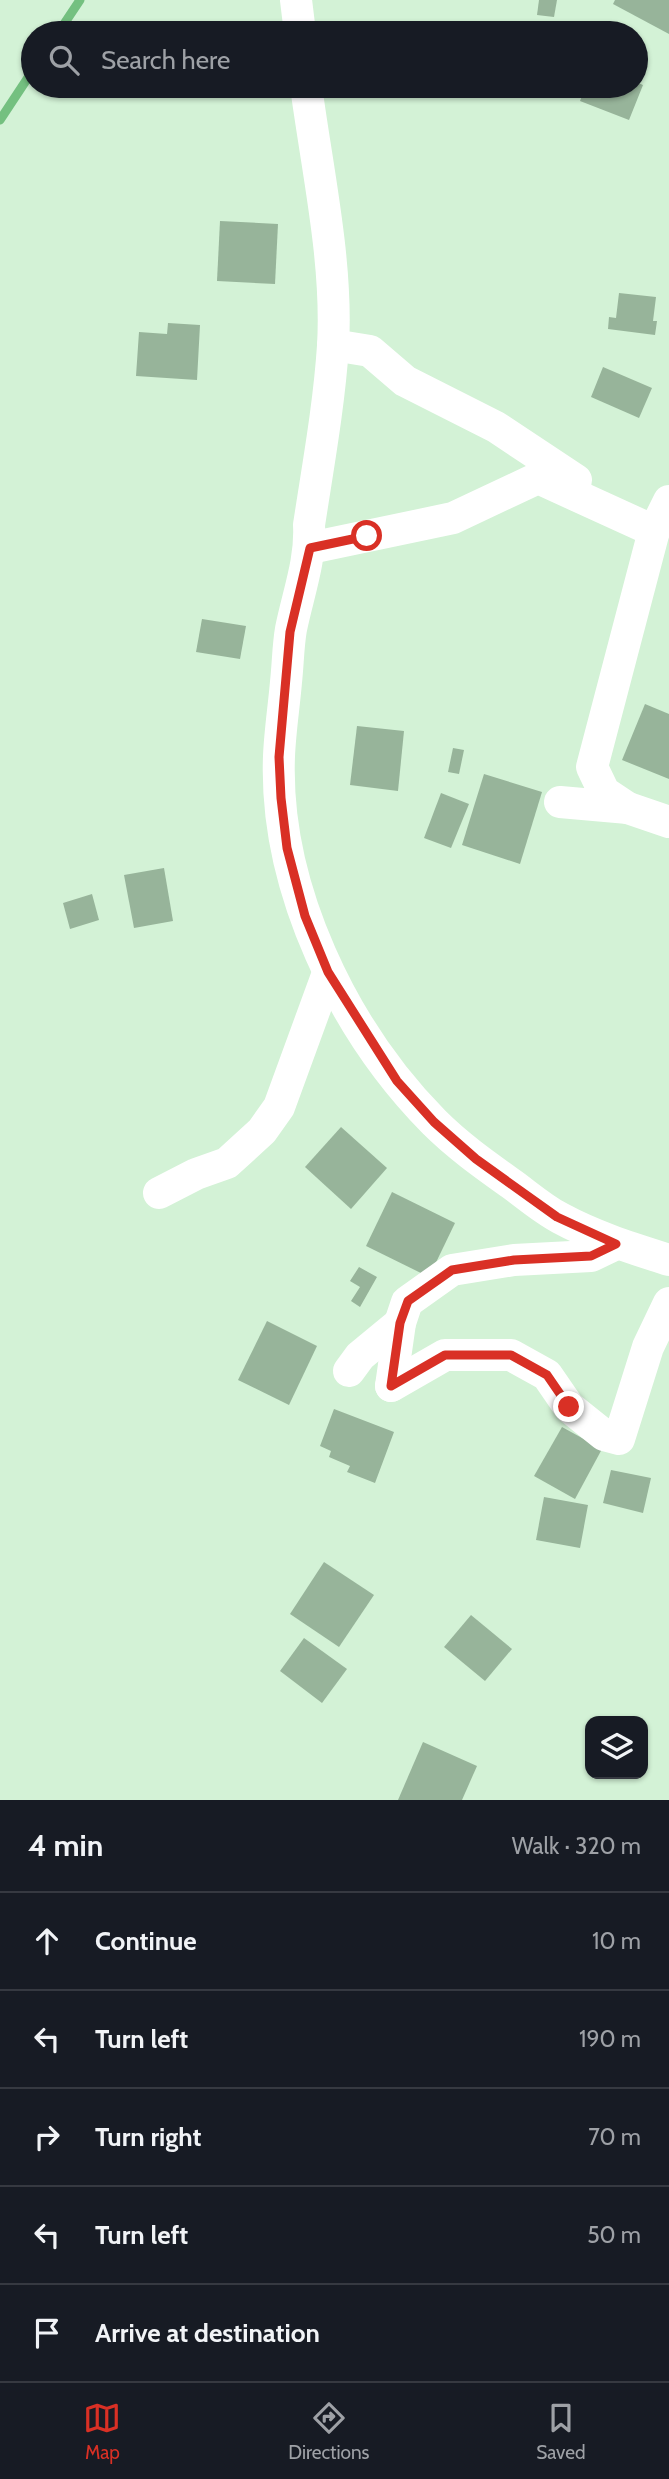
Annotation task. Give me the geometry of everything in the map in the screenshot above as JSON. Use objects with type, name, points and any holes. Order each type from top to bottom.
[{"type":"street","points":[[296,0],[299,21]]},
{"type":"street","points":[[308,98],[326,230],[333,309],[333,345],[309,525],[310,548],[290,632],[279,757],[287,848],[305,916],[328,972],[397,1081],[434,1122],[476,1159],[557,1217],[616,1244],[669,1260]]},
{"type":"street","points":[[333,309],[355,339],[405,381],[496,427],[661,539]]},
{"type":"street","points":[[333,345],[370,351]]},
{"type":"street","points":[[310,548],[453,518],[538,478],[661,539]]},
{"type":"street","points":[[628,808],[604,792],[592,767],[661,539],[669,501]]},
{"type":"street","points":[[560,802],[628,808],[669,822]]},
{"type":"street","points":[[159,1193],[196,1174],[227,1163],[262,1131],[279,1107],[328,972]]},
{"type":"street","points":[[616,1244],[591,1256],[514,1260],[452,1270],[408,1301],[400,1323],[391,1386],[445,1355],[511,1355],[547,1375],[569,1407],[604,1434],[620,1440],[648,1347],[669,1303]]},
{"type":"street","points":[[349,1371],[360,1356],[400,1323]]},
{"type":"building","points":[[539,0],[557,0],[554,17],[537,15]]},
{"type":"building","points":[[615,0],[669,0],[669,34],[648,21],[613,4]]},
{"type":"building","points":[[581,98],[638,98],[629,120],[580,101]]},
{"type":"building","points":[[220,221],[278,224],[275,284],[217,281]]},
{"type":"building","points":[[619,293],[656,297],[653,321],[657,321],[655,335],[608,329],[609,317],[616,318]]},
{"type":"building","points":[[168,323],[200,325],[197,380],[136,376],[139,332],[167,334]]},
{"type":"building","points":[[603,367],[652,388],[639,418],[591,397]]},
{"type":"building","points":[[202,619],[246,626],[240,659],[196,652]]},
{"type":"building","points":[[645,704],[669,714],[669,779],[622,760]]},
{"type":"building","points":[[357,726],[404,731],[398,791],[350,785]]},
{"type":"building","points":[[453,748],[464,750],[459,774],[448,772]]},
{"type":"building","points":[[484,774],[542,792],[520,864],[462,845]]},
{"type":"building","points":[[441,793],[469,804],[451,848],[424,838]]},
{"type":"building","points":[[164,868],[173,921],[134,928],[124,875]]},
{"type":"building","points":[[92,894],[99,920],[70,929],[63,903]]},
{"type":"building","points":[[341,1127],[387,1168],[351,1209],[305,1167]]},
{"type":"building","points":[[392,1192],[455,1223],[429,1277],[366,1246]]},
{"type":"building","points":[[359,1267],[377,1277],[360,1307],[351,1301],[360,1287],[350,1281]]},
{"type":"building","points":[[267,1321],[317,1346],[289,1405],[238,1380]]},
{"type":"building","points":[[334,1409],[394,1432],[375,1483],[347,1472],[350,1466],[329,1457],[331,1451],[320,1446]]},
{"type":"building","points":[[562,1427],[602,1449],[575,1499],[534,1476]]},
{"type":"building","points":[[611,1470],[651,1478],[643,1513],[603,1503]]},
{"type":"building","points":[[544,1497],[588,1505],[580,1548],[536,1540]]},
{"type":"building","points":[[324,1562],[374,1595],[339,1647],[290,1614]]},
{"type":"building","points":[[471,1615],[512,1649],[485,1681],[444,1647]]},
{"type":"building","points":[[304,1638],[347,1669],[322,1703],[280,1671]]},
{"type":"building","points":[[423,1742],[477,1766],[462,1800],[398,1800]]},
{"type":"waterway","points":[[66,21],[80,0]]},
{"type":"waterway","points":[[0,120],[21,88]]},
{"type":"route","points":[[367,536],[310,548],[290,632],[279,757],[281,798],[287,848],[305,916],[328,972],[359,1024],[397,1081],[434,1122],[476,1159],[557,1217],[616,1244],[591,1256],[514,1260],[452,1270],[408,1301],[400,1323],[391,1386],[445,1355],[511,1355],[547,1375],[569,1407]]}]
